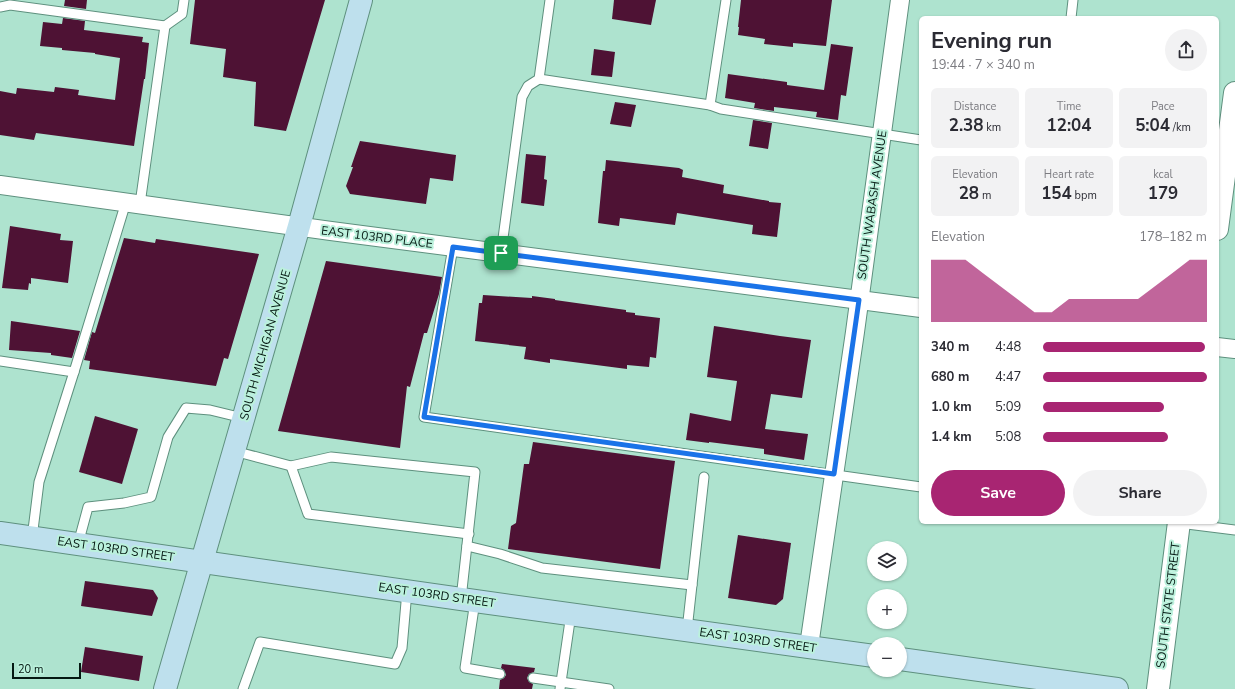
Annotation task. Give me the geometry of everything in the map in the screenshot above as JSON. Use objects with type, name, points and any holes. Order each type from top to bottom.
[{"type":"main road","name":"SOUTH MICHIGAN AVENUE","points":[[165,689],[299,226],[361,0]]},
{"type":"main road","name":"EAST 103RD STREET","points":[[0,533],[867,655]]},
{"type":"main road","points":[[907,660],[1117,689]]},
{"type":"street","name":"SOUTH WABASH AVENUE","points":[[808,646],[859,300],[900,0]]},
{"type":"street","points":[[1219,198],[1220,182],[1235,92]]},
{"type":"street","name":"EAST 103RD PLACE","points":[[0,185],[453,247],[919,308]]},
{"type":"street","points":[[1219,347],[1235,349]]},
{"type":"street","name":"SOUTH STATE STREET","points":[[1158,689],[1177,524]]},
{"type":"lane","points":[[0,7],[11,2],[165,26],[182,14],[184,0]]},
{"type":"lane","points":[[539,79],[550,0]]},
{"type":"lane","points":[[710,104],[726,0]]},
{"type":"lane","points":[[1071,16],[1073,0]]},
{"type":"lane","points":[[32,538],[39,482],[74,372],[133,203],[165,26]]},
{"type":"lane","points":[[501,253],[522,97],[528,86],[539,79],[710,104],[721,109],[919,140]]},
{"type":"lane","points":[[453,247],[424,417],[919,487]]},
{"type":"lane","points":[[0,361],[74,372]]},
{"type":"lane","points":[[78,544],[88,507],[124,503],[151,497],[168,437],[186,408],[210,410],[243,418]]},
{"type":"lane","points":[[234,451],[291,466],[331,457],[475,472],[467,546],[468,600],[465,668],[500,674]]},
{"type":"lane","points":[[291,466],[308,514],[469,534]]},
{"type":"lane","points":[[687,630],[704,477]]},
{"type":"lane","points":[[1192,524],[1235,530]]},
{"type":"lane","points":[[467,546],[500,554],[542,568],[692,586]]},
{"type":"lane","points":[[243,689],[260,642],[395,664],[402,648],[407,591]]},
{"type":"lane","points":[[560,686],[571,614]]},
{"type":"lane","points":[[533,678],[560,686],[609,689]]},
{"type":"building","points":[[65,0],[87,0],[86,9],[64,6]]},
{"type":"building","points":[[195,0],[325,0],[286,131],[254,126],[256,82],[223,77],[226,49],[190,44]]},
{"type":"building","points":[[614,0],[656,0],[651,25],[612,19]]},
{"type":"building","points":[[741,0],[832,0],[826,46],[793,43],[793,47],[764,44],[765,39],[738,35]]},
{"type":"building","points":[[63,18],[85,21],[84,30],[143,37],[142,42],[149,43],[145,79],[134,146],[36,133],[34,140],[0,135],[0,91],[16,94],[17,88],[54,92],[55,87],[79,90],[78,95],[115,100],[120,58],[95,53],[62,50],[62,48],[40,46],[43,22],[62,24]]},
{"type":"building","points":[[831,44],[853,47],[846,96],[841,95],[838,120],[816,117],[817,112],[774,107],[774,111],[754,108],[755,103],[725,98],[728,74],[787,82],[787,85],[824,90]]},
{"type":"building","points":[[594,49],[615,52],[612,77],[591,75]]},
{"type":"building","points":[[615,102],[636,105],[631,127],[610,124]]},
{"type":"building","points":[[753,120],[772,123],[768,149],[749,146]]},
{"type":"building","points":[[360,141],[456,155],[453,181],[430,178],[426,204],[350,194],[346,186]]},
{"type":"building","points":[[526,154],[546,156],[544,179],[547,180],[544,206],[521,203]]},
{"type":"building","points":[[606,160],[679,168],[683,170],[682,177],[724,185],[723,193],[781,203],[777,237],[752,234],[753,225],[677,213],[675,225],[620,218],[619,226],[598,223],[603,171],[605,171]]},
{"type":"building","points":[[10,226],[61,234],[60,240],[73,241],[68,283],[31,278],[31,284],[29,283],[28,290],[2,288]]},
{"type":"building","points":[[124,238],[155,243],[156,239],[259,254],[228,359],[224,358],[216,386],[89,369],[90,361],[84,360],[92,332],[95,333]]},
{"type":"building","points":[[326,261],[442,277],[439,294],[427,333],[424,333],[410,387],[407,386],[400,448],[278,431]]},
{"type":"building","points":[[483,295],[532,298],[532,296],[626,310],[626,312],[635,313],[635,315],[660,318],[656,358],[650,357],[649,367],[627,365],[627,369],[550,359],[550,363],[524,359],[526,347],[475,341],[479,303],[482,303]]},
{"type":"building","points":[[11,321],[80,331],[72,358],[51,355],[51,353],[9,350]]},
{"type":"building","points":[[714,326],[811,340],[802,398],[771,394],[765,429],[808,434],[804,460],[764,454],[764,449],[686,440],[690,413],[731,421],[737,381],[707,377]]},
{"type":"building","points":[[95,416],[138,429],[122,484],[79,472]]},
{"type":"building","points":[[533,442],[675,461],[660,569],[508,549],[511,526],[516,523],[524,464],[529,464]]},
{"type":"building","points":[[738,535],[791,543],[783,599],[776,605],[728,598]]},
{"type":"building","points":[[85,581],[153,590],[158,598],[152,616],[81,606]]},
{"type":"building","points":[[85,647],[143,656],[139,681],[81,672]]},
{"type":"building","points":[[502,664],[535,668],[534,672],[529,674],[527,678],[529,682],[533,684],[532,689],[499,689],[500,680],[506,675],[504,670],[501,668]]},
{"type":"route","points":[[453,247],[501,253],[859,300],[834,474],[424,417],[453,247]]}]
